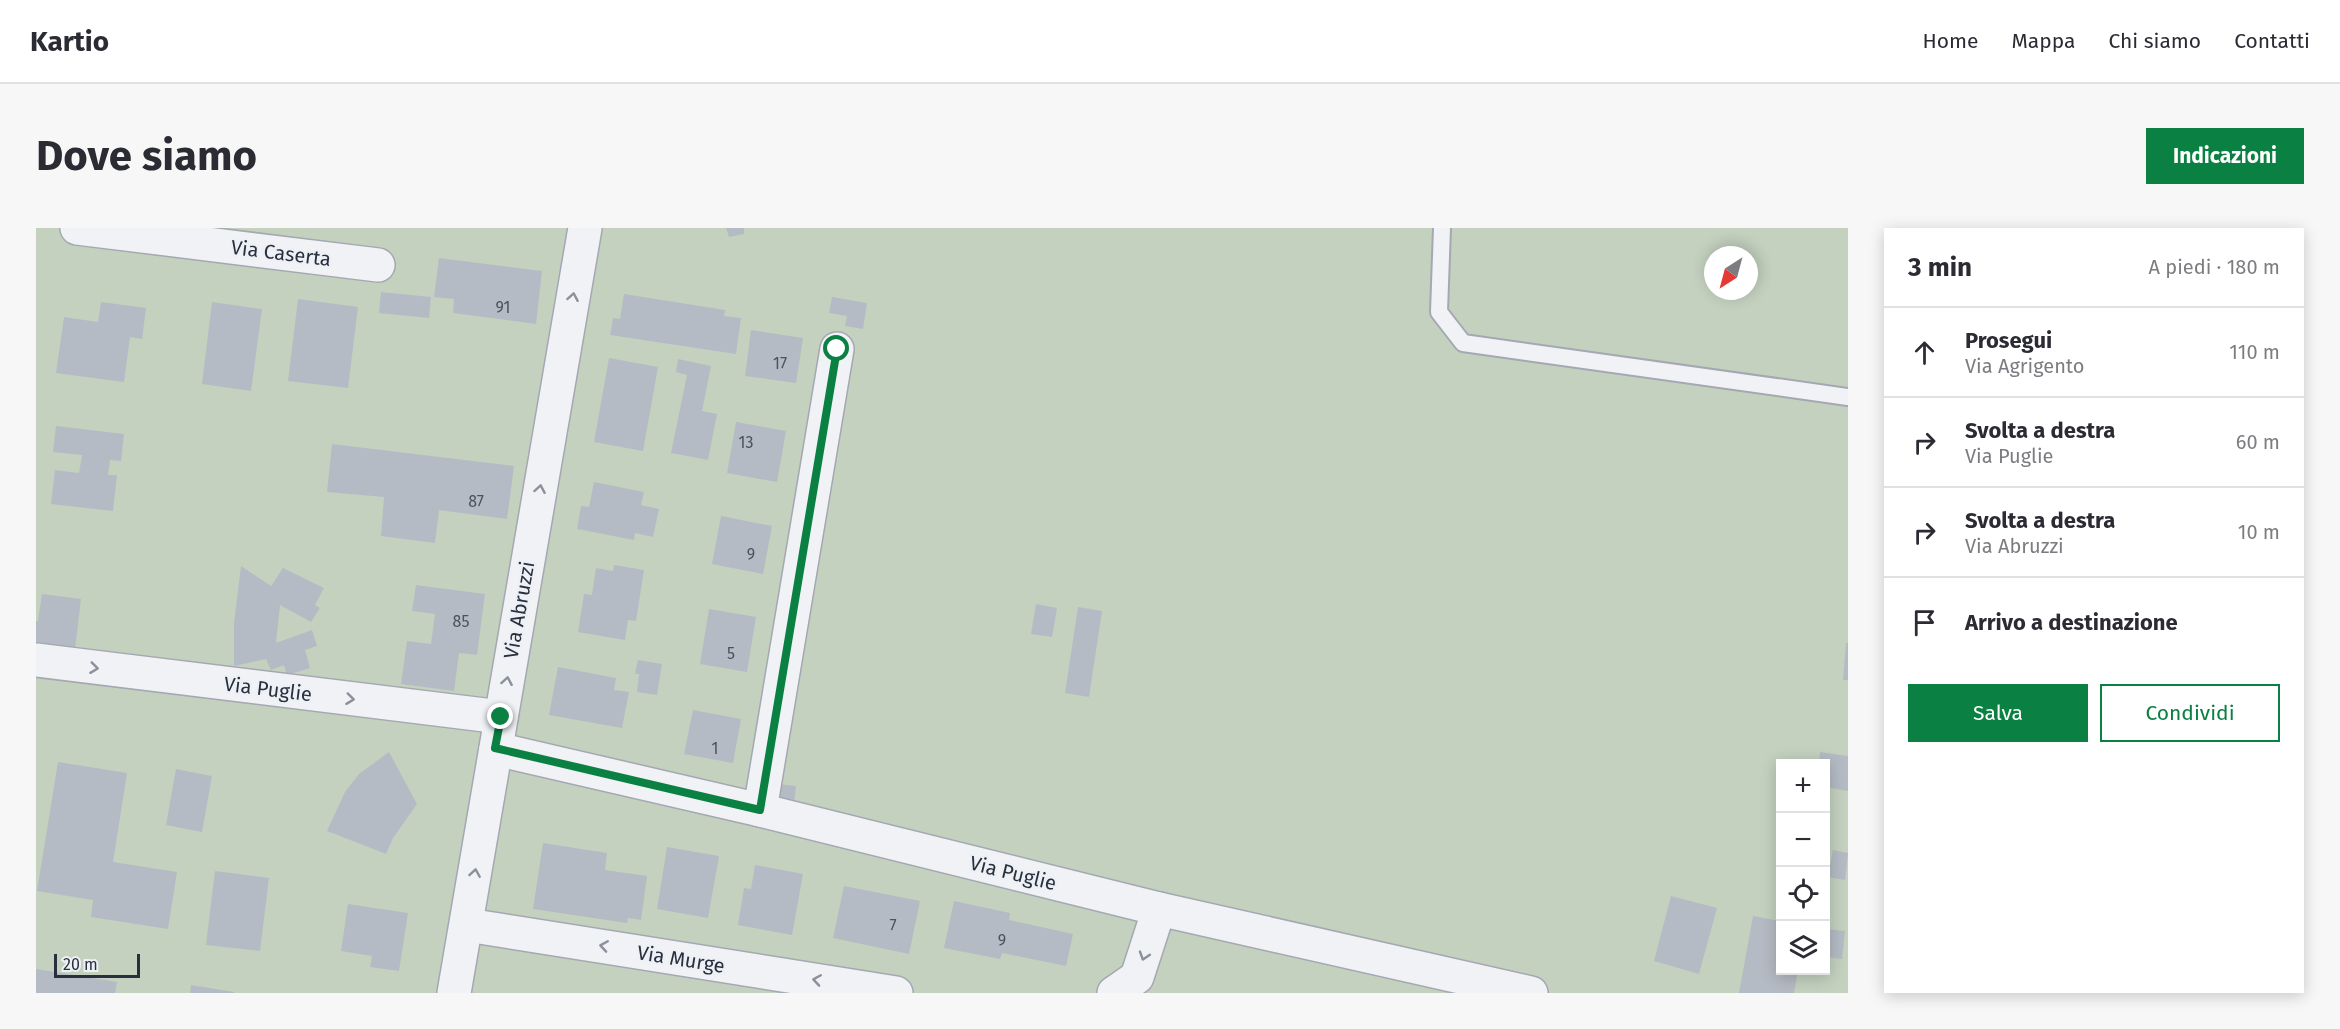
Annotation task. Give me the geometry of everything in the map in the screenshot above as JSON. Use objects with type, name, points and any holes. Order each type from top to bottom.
[{"type":"street","name":"Via Caserta","points":[[77,228],[378,265]]},
{"type":"street","name":"Via Abruzzi","points":[[454,993],[585,228]]},
{"type":"street","points":[[760,810],[837,349]]},
{"type":"street","name":"Via Puglie","points":[[36,660],[498,733],[760,810],[1159,909],[1531,993]]},
{"type":"street","points":[[1114,993],[1137,977],[1159,909]]},
{"type":"street","name":"Via Murge","points":[[467,924],[896,993]]},
{"type":"lane","points":[[1442,228],[1439,312],[1462,343],[1848,397]]},
{"type":"green space","points":[[36,228],[1848,228],[1848,993],[36,993]]},
{"type":"building","points":[[726,228],[744,228],[744,234],[729,237]]},
{"type":"building","points":[[439,258],[542,271],[536,324],[453,313],[454,299],[434,297]]},
{"type":"building","points":[[381,292],[431,297],[429,318],[379,313]]},
{"type":"building","points":[[624,294],[725,310],[724,316],[741,318],[736,354],[610,335],[613,318],[620,319]]},
{"type":"building","points":[[832,297],[867,303],[863,329],[845,326],[847,316],[829,313]]},
{"type":"building","points":[[298,299],[358,307],[348,388],[288,381]]},
{"type":"building","points":[[101,302],[146,308],[142,339],[130,337],[124,382],[56,373],[64,317],[98,322]]},
{"type":"building","points":[[212,302],[262,309],[251,391],[202,384]]},
{"type":"building","points":[[751,330],[803,338],[796,383],[745,376]]},
{"type":"building","points":[[609,358],[658,367],[643,451],[594,442]]},
{"type":"building","points":[[678,359],[711,366],[702,411],[717,414],[708,460],[671,453],[687,375],[676,372]]},
{"type":"building","points":[[736,422],[786,431],[777,482],[727,473]]},
{"type":"building","points":[[56,426],[124,434],[121,461],[110,460],[108,475],[117,475],[113,511],[51,504],[55,470],[79,473],[82,455],[53,452]]},
{"type":"building","points":[[332,444],[514,466],[507,519],[439,510],[435,543],[381,536],[384,497],[327,492]]},
{"type":"building","points":[[594,482],[644,492],[641,505],[659,509],[653,537],[635,533],[634,540],[577,529],[581,506],[589,507]]},
{"type":"building","points":[[721,516],[772,526],[763,574],[712,564]]},
{"type":"building","points":[[614,565],[644,570],[636,621],[628,620],[625,640],[578,632],[584,594],[592,595],[596,568],[613,571]]},
{"type":"building","points":[[241,566],[271,586],[283,568],[324,588],[315,605],[320,608],[311,622],[280,605],[276,643],[312,630],[317,646],[305,650],[310,668],[287,675],[284,665],[271,670],[266,659],[234,666],[234,623]]},
{"type":"building","points":[[416,585],[485,594],[477,655],[459,653],[454,691],[401,684],[407,641],[431,644],[435,614],[412,611]]},
{"type":"building","points":[[42,594],[81,599],[75,649],[36,645],[36,621],[38,621]]},
{"type":"building","points":[[1036,604],[1057,608],[1052,637],[1031,634]]},
{"type":"building","points":[[1078,607],[1102,611],[1089,697],[1065,693]]},
{"type":"building","points":[[709,609],[756,617],[747,672],[700,664]]},
{"type":"building","points":[[1846,643],[1848,643],[1848,680],[1843,680]]},
{"type":"building","points":[[638,660],[662,664],[657,695],[637,692],[639,674],[635,674]]},
{"type":"building","points":[[558,667],[616,678],[614,690],[629,692],[622,728],[549,715]]},
{"type":"building","points":[[693,710],[741,719],[733,763],[684,754]]},
{"type":"building","points":[[389,752],[417,804],[393,838],[386,854],[327,831],[345,792],[359,774]]},
{"type":"building","points":[[1820,752],[1848,756],[1848,791],[1830,788],[1830,759],[1819,759]]},
{"type":"building","points":[[58,762],[127,773],[113,862],[177,872],[168,929],[91,917],[93,900],[37,891]]},
{"type":"building","points":[[176,769],[212,776],[202,832],[166,825]]},
{"type":"building","points":[[777,784],[796,786],[793,813],[775,811]]},
{"type":"building","points":[[543,843],[607,853],[605,870],[647,876],[641,920],[628,918],[627,923],[533,909]]},
{"type":"building","points":[[667,847],[719,856],[708,918],[657,909]]},
{"type":"building","points":[[1833,850],[1848,853],[1845,880],[1830,877]]},
{"type":"building","points":[[755,865],[803,874],[792,935],[738,925],[744,888],[751,889]]},
{"type":"building","points":[[215,871],[269,878],[260,951],[206,945]]},
{"type":"building","points":[[844,886],[920,901],[909,954],[833,938]]},
{"type":"building","points":[[1671,896],[1717,908],[1699,974],[1654,961]]},
{"type":"building","points":[[954,901],[1010,913],[1009,920],[1073,934],[1066,966],[1002,953],[1000,959],[944,948]]},
{"type":"building","points":[[348,904],[408,913],[399,971],[370,967],[372,956],[341,951]]},
{"type":"building","points":[[1753,916],[1776,920],[1776,975],[1797,975],[1794,993],[1739,993]]},
{"type":"building","points":[[1830,929],[1845,931],[1842,959],[1830,958]]},
{"type":"building","points":[[36,969],[117,982],[115,993],[36,993]]},
{"type":"building","points":[[191,985],[234,992],[234,993],[190,993]]},
{"type":"route","points":[[501,717],[495,748],[760,810],[837,349]]}]
